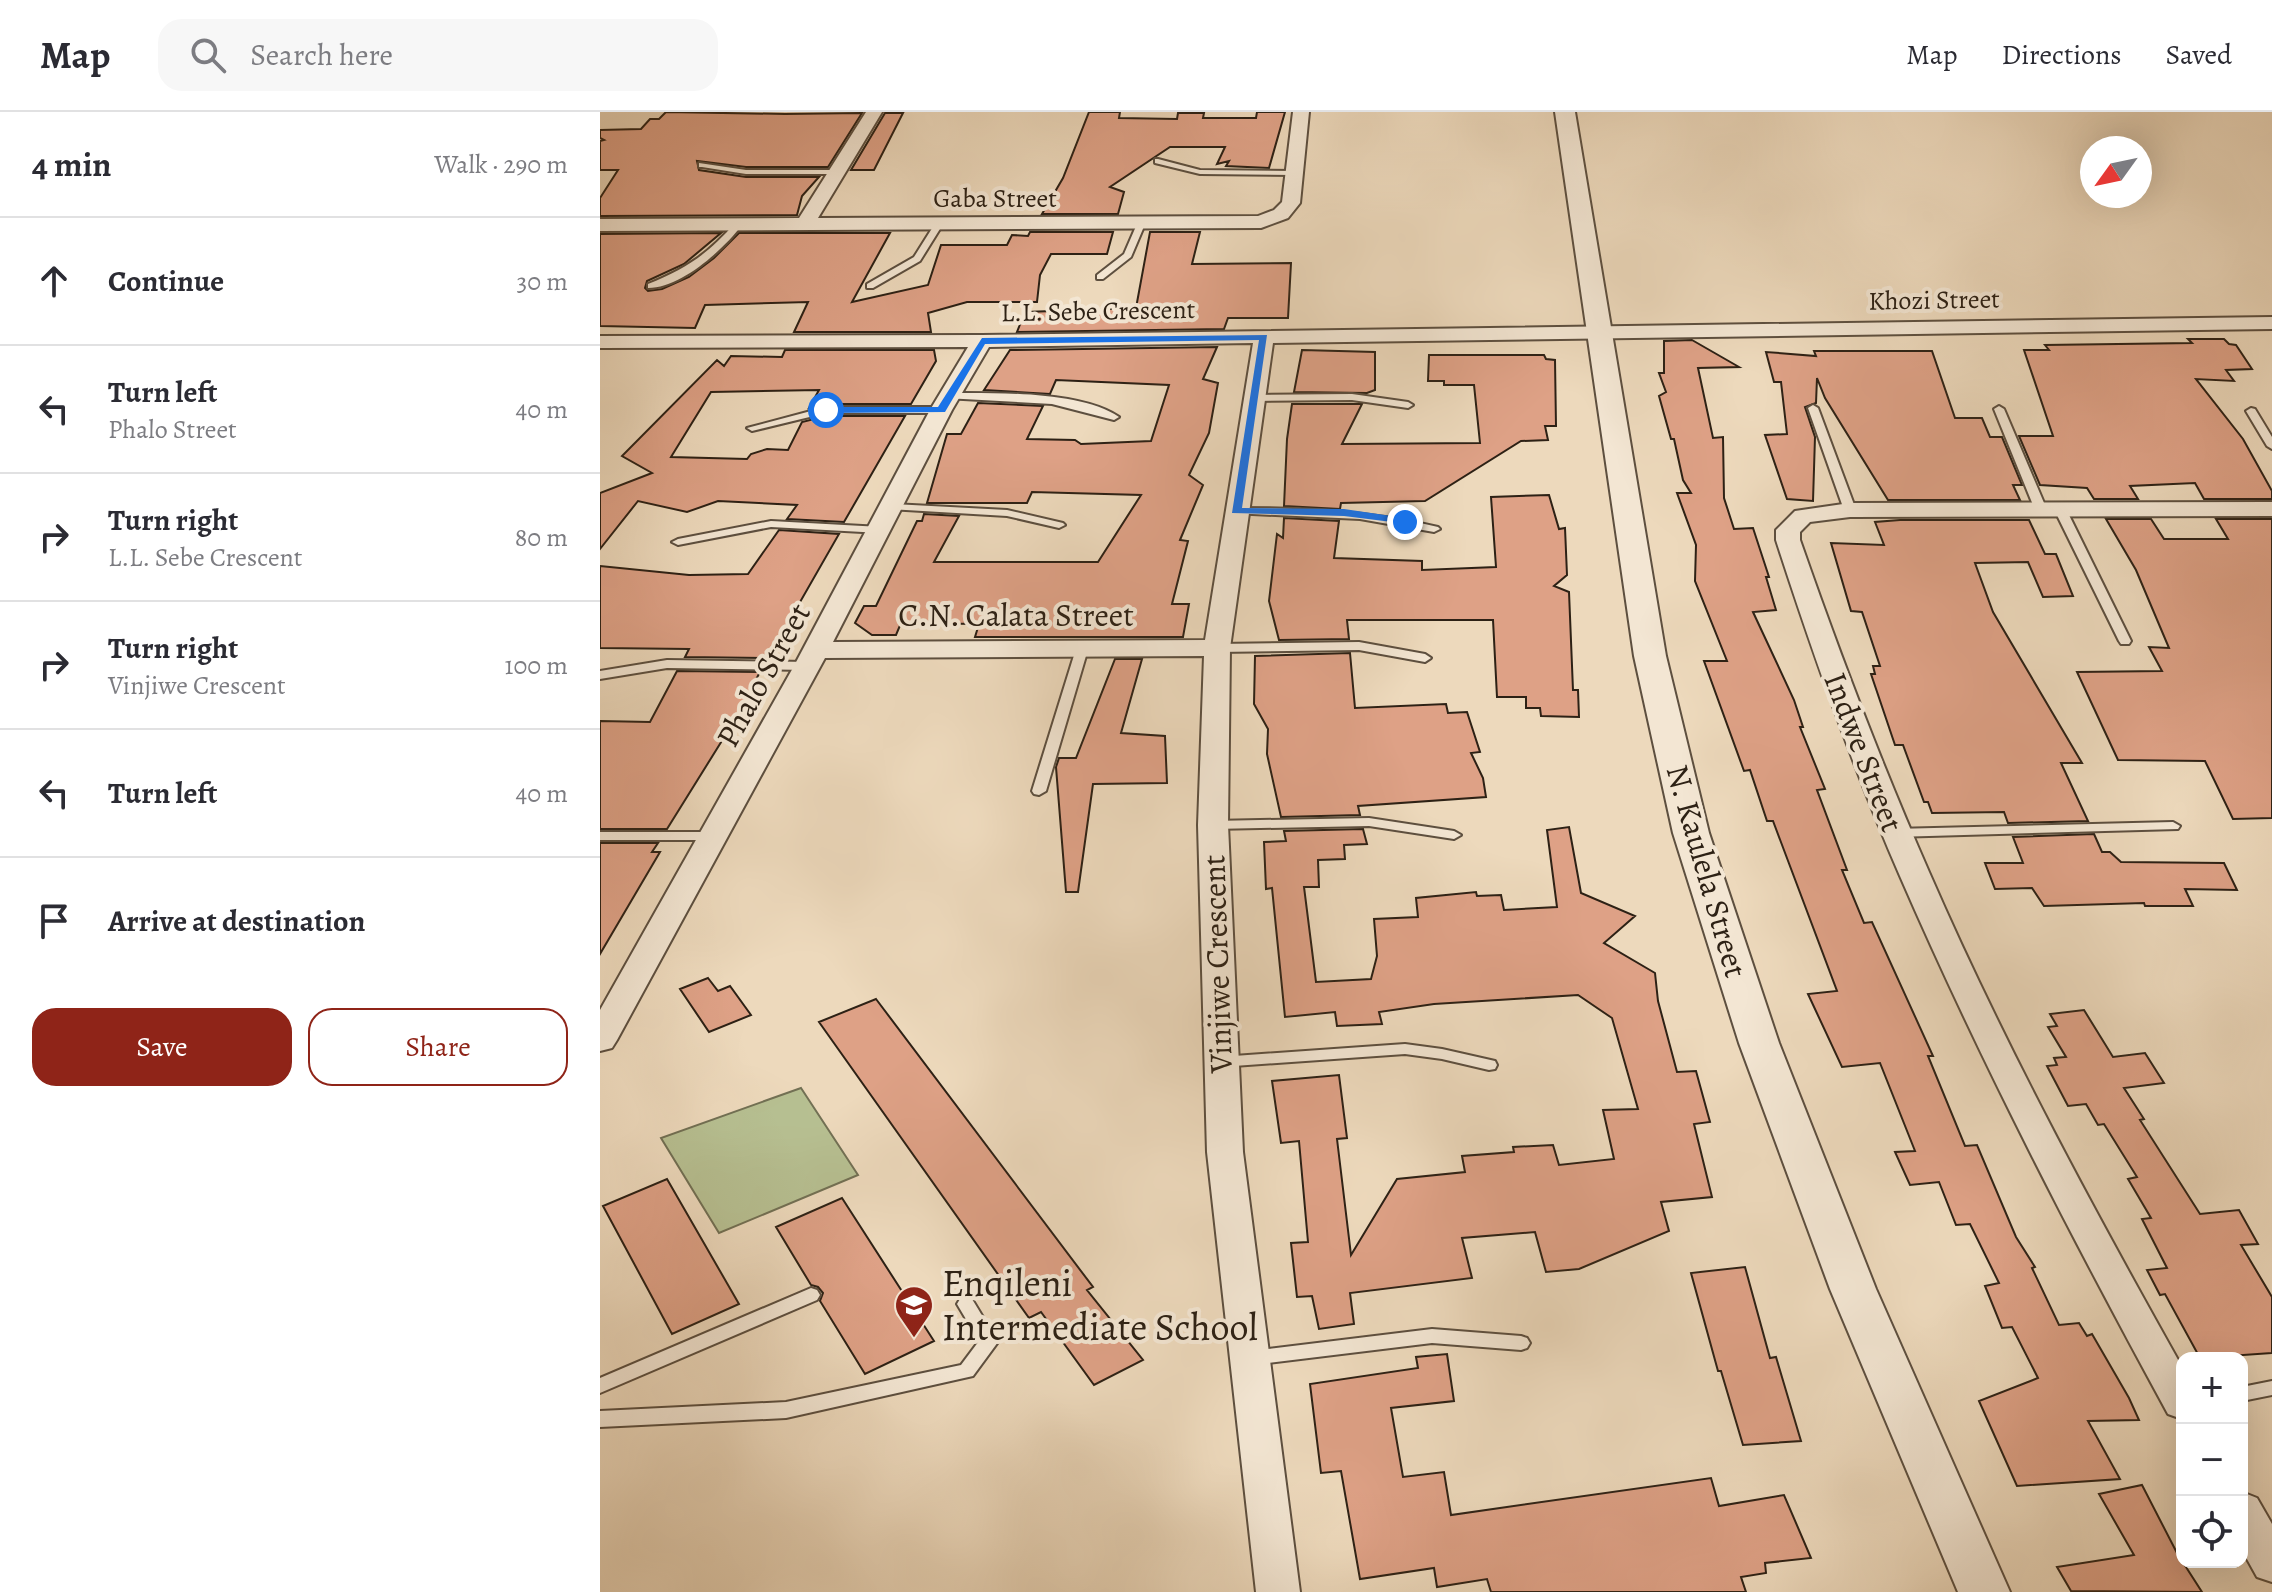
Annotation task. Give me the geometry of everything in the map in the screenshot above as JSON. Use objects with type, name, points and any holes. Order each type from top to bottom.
[{"type":"street","points":[[805,224],[874,112]]},
{"type":"street","name":"Gaba Street","points":[[600,225],[1231,224],[1273,218],[1291,203],[1301,112]]},
{"type":"street","name":"N. Kaulela Street","points":[[1565,112],[1597,334],[1650,656],[1691,833],[1759,1043],[1842,1260],[1984,1592]]},
{"type":"street","name":"Khozi Street","points":[[1597,334],[2272,323]]},
{"type":"street","name":"L.L. Sebe Crescent","points":[[600,342],[1597,334]]},
{"type":"street","name":"Vinjiwe Crescent","points":[[1264,337],[1217,648],[1213,825],[1225,1152],[1278,1592]]},
{"type":"street","name":"Phalo Street","points":[[600,1040],[887,518],[945,403],[982,341]]},
{"type":"street","name":"Indwe Street","points":[[2176,1392],[2085,1231],[2030,1123],[1894,833],[1809,606],[1788,540],[1788,530],[1803,516],[1850,510],[2272,509]]},
{"type":"street","name":"C.N. Calata Street","points":[[811,658],[1217,648]]},
{"type":"street","points":[[2248,1521],[2272,1564]]},
{"type":"lane","points":[[1158,161],[1200,172],[1294,173]]},
{"type":"lane","points":[[702,165],[746,172],[836,172]]},
{"type":"lane","points":[[870,286],[917,259],[939,224]]},
{"type":"lane","points":[[1100,277],[1128,255],[1141,224]]},
{"type":"lane","points":[[651,286],[700,265],[711,257],[738,225]]},
{"type":"lane","points":[[1253,398],[1352,397],[1408,405]]},
{"type":"lane","points":[[752,428],[826,410],[1048,398],[1068,401],[1114,417]]},
{"type":"lane","points":[[1813,408],[1850,510]]},
{"type":"lane","points":[[1999,409],[2051,511],[2125,641]]},
{"type":"lane","points":[[2251,411],[2272,446]]},
{"type":"lane","points":[[1236,511],[1344,513],[1377,516],[1434,529]]},
{"type":"lane","points":[[678,542],[771,524],[887,518],[1007,513],[1059,525]]},
{"type":"lane","points":[[1217,648],[1359,646],[1425,658]]},
{"type":"lane","points":[[1039,791],[1082,649]]},
{"type":"lane","points":[[600,675],[667,664],[811,658]]},
{"type":"lane","points":[[1213,825],[1369,822],[1454,835]]},
{"type":"lane","points":[[1894,833],[2173,826]]},
{"type":"lane","points":[[600,836],[712,836]]},
{"type":"lane","points":[[1220,1062],[1405,1049],[1489,1065]]},
{"type":"lane","points":[[600,1386],[811,1295]]},
{"type":"lane","points":[[600,1419],[786,1410],[967,1371],[989,1342],[966,1304]]},
{"type":"lane","points":[[1248,1359],[1432,1336],[1521,1343]]},
{"type":"lane","points":[[2248,1393],[2272,1388]]},
{"type":"green space","points":[[801,1088],[858,1175],[719,1233],[661,1138]]},
{"type":"building","points":[[666,112],[862,113],[828,167],[746,167],[697,161],[699,170],[746,177],[819,177],[802,196],[797,215],[600,216],[600,198],[618,170],[600,170],[600,141],[604,140],[600,138],[600,130],[641,129],[650,119],[659,119]]},
{"type":"building","points":[[1089,112],[1120,112],[1119,118],[1177,119],[1178,113],[1204,113],[1203,118],[1256,118],[1257,112],[1285,112],[1269,168],[1226,166],[1229,161],[1217,164],[1225,147],[1170,147],[1110,187],[1124,192],[1118,214],[1042,214],[1063,178]]},
{"type":"building","points":[[885,113],[903,113],[874,170],[851,170]]},
{"type":"building","points":[[1030,232],[1113,232],[1107,254],[1051,254],[1040,275],[1037,302],[967,302],[928,313],[931,332],[794,332],[808,302],[705,305],[695,328],[600,326],[600,234],[721,233],[684,264],[647,281],[645,288],[648,291],[662,289],[689,277],[739,233],[890,233],[852,302],[928,285],[941,245],[1007,245],[1012,235],[1028,236]]},
{"type":"building","points":[[1150,232],[1200,232],[1192,264],[1291,263],[1288,318],[1228,318],[1224,329],[1017,332],[1025,312],[1136,308]]},
{"type":"building","points":[[2188,339],[2224,339],[2236,345],[2252,369],[2226,370],[2234,381],[2196,379],[2243,439],[2272,491],[2272,499],[2204,499],[2195,483],[2130,486],[2138,499],[2094,499],[2087,488],[2040,485],[2019,436],[2053,436],[2024,350],[2049,350],[2045,345],[2192,343]]},
{"type":"building","points":[[1692,340],[1739,367],[1698,368],[1713,438],[1723,437],[1724,498],[1734,529],[1753,528],[1769,577],[1766,577],[1776,610],[1753,612],[1794,700],[1803,727],[1800,727],[1825,789],[1817,790],[1847,870],[1842,870],[1864,923],[1872,922],[1933,1056],[1928,1056],[1965,1146],[1977,1145],[2016,1237],[2035,1267],[2032,1268],[2059,1325],[2079,1323],[2087,1336],[2092,1334],[2129,1398],[2139,1420],[2088,1421],[2120,1479],[2017,1486],[1979,1401],[2038,1378],[2012,1327],[2002,1328],[1985,1286],[1999,1283],[1970,1224],[1956,1225],[1939,1182],[1910,1185],[1895,1152],[1915,1151],[1880,1063],[1842,1067],[1808,994],[1837,991],[1773,821],[1767,821],[1750,770],[1744,771],[1704,661],[1727,661],[1695,581],[1696,545],[1677,493],[1691,493],[1683,480],[1674,439],[1671,439],[1659,396],[1666,392],[1659,373],[1664,373],[1664,341]]},
{"type":"building","points":[[1217,347],[1203,379],[1218,383],[1209,433],[1189,475],[1203,485],[1180,540],[1188,541],[1172,604],[1189,604],[1183,637],[975,637],[979,624],[901,623],[896,635],[872,635],[855,623],[864,606],[876,606],[917,521],[922,521],[924,514],[959,516],[934,562],[1098,562],[1141,495],[1032,492],[1027,503],[927,503],[947,434],[961,434],[978,403],[1043,406],[1027,439],[1075,440],[1081,444],[1151,441],[1169,385],[1056,380],[1050,394],[984,390],[1010,350]]},
{"type":"building","points":[[785,350],[934,350],[936,361],[911,404],[826,404],[809,408],[819,390],[711,392],[671,457],[747,459],[751,454],[767,449],[788,450],[802,422],[826,416],[905,416],[844,522],[787,519],[797,505],[718,501],[687,512],[638,501],[600,549],[600,493],[652,473],[622,456],[717,360],[724,366],[731,356],[782,357]]},
{"type":"building","points":[[1302,350],[1375,352],[1375,390],[1367,393],[1294,392]]},
{"type":"building","points":[[1814,351],[1932,351],[1955,418],[1982,418],[1990,437],[2002,437],[2022,485],[2013,485],[2020,500],[1888,500],[1825,398],[1817,378],[1816,403],[1805,407],[1815,437],[1813,501],[1787,499],[1765,435],[1787,434],[1781,382],[1774,382],[1766,352],[1816,356]]},
{"type":"building","points":[[1429,355],[1544,355],[1546,359],[1555,360],[1556,426],[1545,426],[1548,440],[1521,441],[1425,501],[1341,503],[1340,509],[1284,506],[1292,404],[1362,404],[1342,444],[1480,443],[1474,385],[1444,385],[1444,381],[1428,381]]},
{"type":"building","points":[[1549,495],[1559,529],[1565,528],[1567,575],[1554,586],[1569,592],[1573,690],[1578,690],[1579,717],[1541,716],[1540,708],[1526,708],[1526,697],[1497,697],[1493,620],[1347,620],[1349,639],[1279,640],[1269,601],[1277,534],[1283,538],[1284,518],[1339,521],[1334,558],[1422,561],[1422,570],[1496,567],[1491,497]]},
{"type":"building","points":[[2106,519],[2151,519],[2164,539],[2228,539],[2216,519],[2272,519],[2272,818],[2233,819],[2205,761],[2118,760],[2077,672],[2162,671],[2149,647],[2169,648],[2136,570]]},
{"type":"building","points":[[2029,520],[2045,554],[2056,554],[2073,596],[2043,597],[2028,562],[1975,563],[1993,612],[2082,763],[2061,763],[2088,821],[2008,823],[2004,812],[1932,813],[1928,802],[1924,802],[1903,745],[1895,745],[1871,674],[1875,674],[1873,666],[1880,666],[1862,612],[1851,611],[1831,543],[1884,545],[1875,522]]},
{"type":"building","points":[[779,530],[839,534],[768,658],[685,657],[689,649],[600,648],[600,566],[689,575],[748,574]]},
{"type":"building","points":[[1350,653],[1355,708],[1446,704],[1448,713],[1467,712],[1480,752],[1471,753],[1483,778],[1486,797],[1358,806],[1360,815],[1281,817],[1267,754],[1268,729],[1254,704],[1255,656]]},
{"type":"building","points":[[1115,659],[1142,659],[1121,733],[1165,736],[1167,783],[1093,784],[1078,892],[1066,892],[1056,767],[1059,758],[1076,758]]},
{"type":"building","points":[[677,671],[760,672],[752,687],[766,687],[743,723],[733,723],[667,829],[600,829],[600,721],[650,722]]},
{"type":"building","points":[[1569,827],[1581,893],[1635,916],[1604,943],[1655,973],[1658,1001],[1677,1072],[1696,1071],[1710,1122],[1694,1124],[1712,1197],[1661,1202],[1669,1231],[1579,1269],[1546,1272],[1535,1232],[1462,1238],[1472,1278],[1350,1293],[1354,1324],[1319,1329],[1312,1296],[1297,1297],[1291,1243],[1308,1242],[1299,1141],[1281,1143],[1272,1081],[1339,1075],[1347,1138],[1337,1139],[1351,1255],[1397,1179],[1465,1172],[1462,1156],[1514,1152],[1513,1147],[1553,1145],[1559,1165],[1614,1159],[1603,1110],[1638,1109],[1612,1018],[1578,995],[1434,1004],[1379,1012],[1382,1024],[1337,1026],[1335,1012],[1285,1017],[1272,888],[1266,889],[1264,842],[1286,841],[1284,831],[1363,829],[1367,844],[1344,845],[1345,859],[1318,860],[1319,887],[1304,887],[1316,982],[1371,979],[1377,956],[1374,919],[1418,917],[1416,898],[1476,892],[1477,896],[1501,895],[1504,910],[1557,907],[1547,830]]},
{"type":"building","points":[[2094,834],[2102,852],[2110,852],[2121,862],[2224,863],[2237,890],[2185,889],[2193,906],[2145,906],[2144,903],[2044,906],[2032,888],[1995,889],[1985,863],[2023,863],[2013,837]]},
{"type":"building","points":[[600,843],[658,843],[652,852],[660,852],[600,954]]},
{"type":"building","points":[[708,978],[718,991],[730,986],[751,1015],[709,1032],[680,989]]},
{"type":"building","points":[[876,999],[1093,1287],[1087,1290],[1143,1360],[1094,1385],[1041,1312],[1029,1318],[819,1022]]},
{"type":"building","points":[[2084,1010],[2113,1057],[2145,1053],[2164,1083],[2124,1088],[2144,1119],[2140,1120],[2200,1214],[2239,1210],[2258,1244],[2241,1245],[2272,1297],[2272,1353],[2197,1352],[2165,1294],[2160,1295],[2147,1270],[2167,1268],[2142,1219],[2151,1218],[2128,1179],[2137,1177],[2104,1124],[2098,1125],[2086,1104],[2068,1106],[2047,1066],[2057,1065],[2054,1058],[2066,1057],[2048,1027],[2057,1026],[2050,1014]]},
{"type":"building","points":[[667,1179],[739,1304],[672,1334],[603,1206]]},
{"type":"building","points":[[842,1198],[934,1341],[865,1374],[820,1301],[823,1293],[811,1285],[776,1227]]},
{"type":"building","points":[[1745,1267],[1770,1358],[1776,1357],[1801,1441],[1743,1445],[1721,1371],[1718,1371],[1691,1273]]},
{"type":"building","points":[[1447,1354],[1454,1401],[1391,1408],[1403,1477],[1444,1472],[1451,1515],[1711,1478],[1719,1506],[1784,1495],[1811,1558],[1765,1563],[1766,1573],[1741,1577],[1746,1592],[1491,1592],[1487,1579],[1437,1587],[1434,1568],[1360,1579],[1341,1471],[1321,1473],[1310,1384],[1418,1368],[1416,1357]]},
{"type":"building","points":[[2142,1485],[2176,1551],[2176,1568],[2187,1568],[2202,1592],[2071,1591],[2057,1567],[2134,1555],[2099,1494]]},
{"type":"place","name":"Enqileni Intermediate School","points":[[914,1339]]},
{"type":"route","points":[[826,410],[941,410],[982,341],[1264,337],[1236,511],[1344,513],[1405,522]]}]
